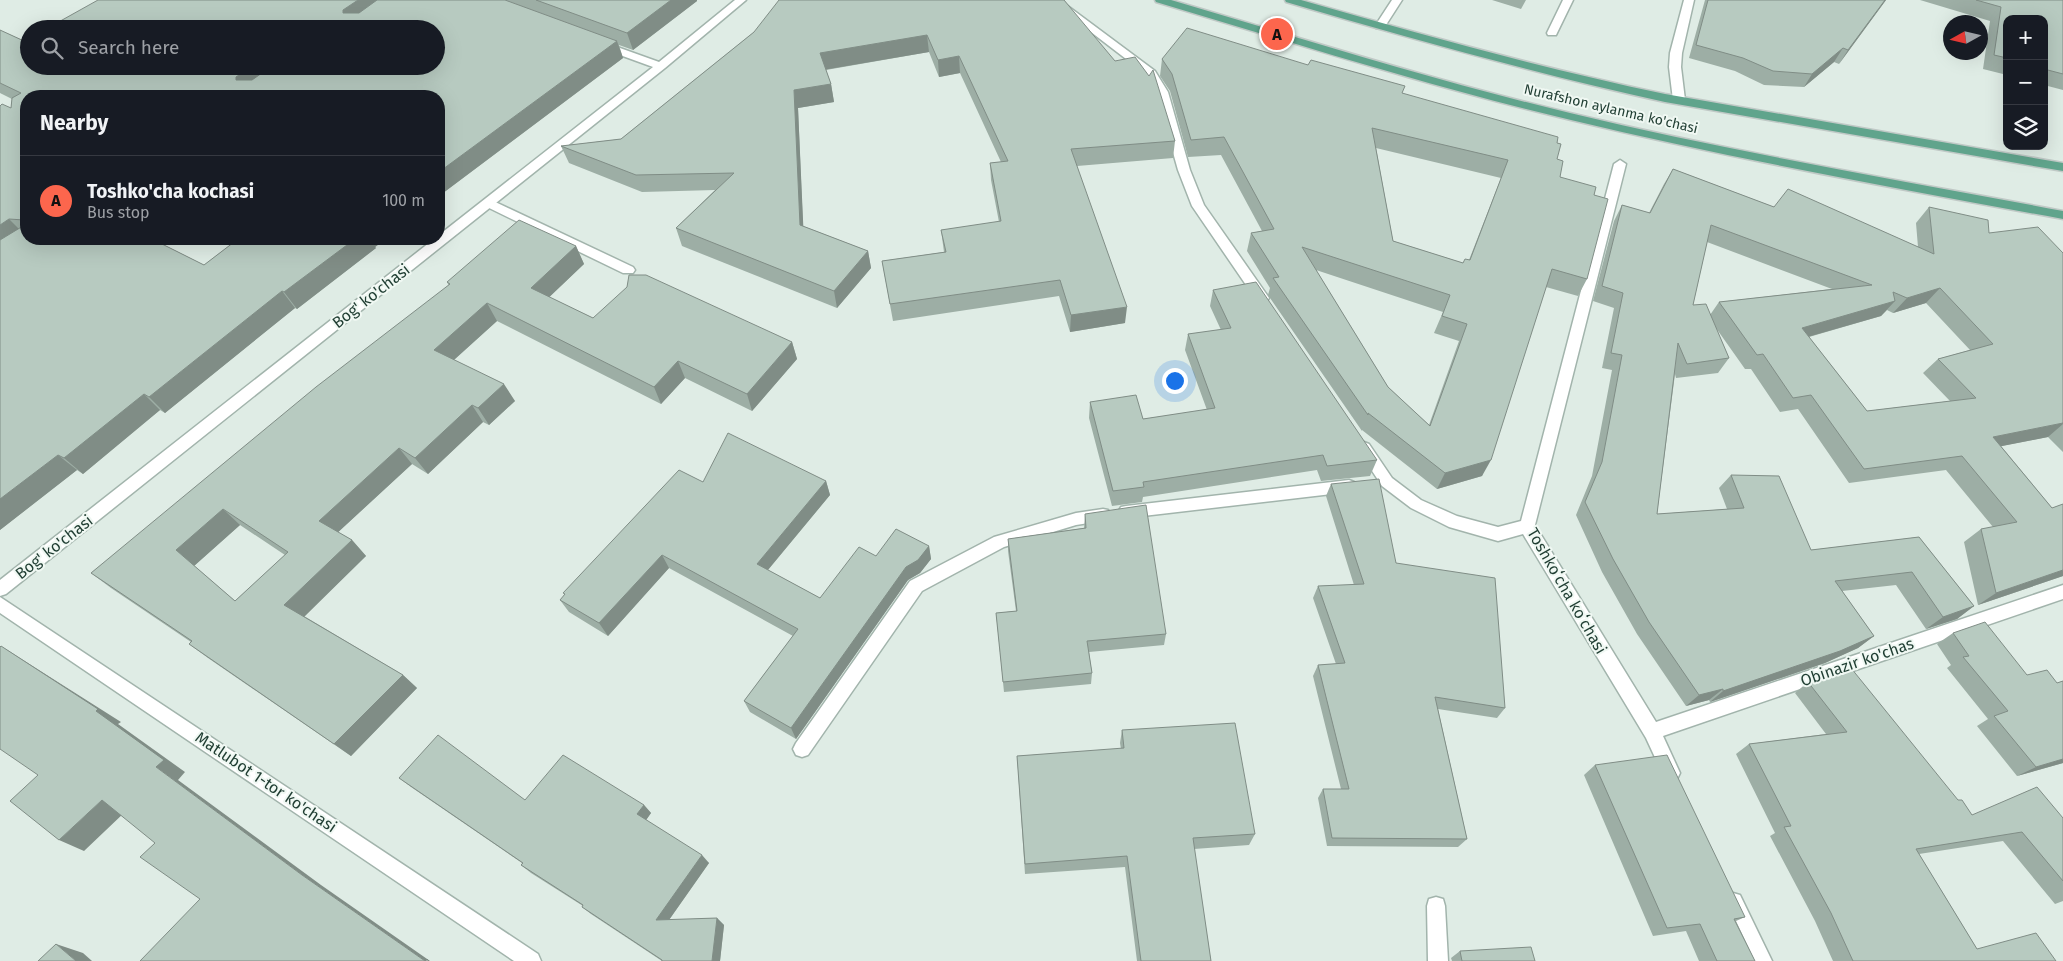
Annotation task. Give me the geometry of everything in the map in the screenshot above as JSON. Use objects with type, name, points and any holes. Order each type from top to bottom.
[{"type":"main road","name":"Nurafshon aylanma ko'chasi","points":[[1160,0],[1473,91],[1628,130],[1794,165],[2063,215]]},
{"type":"main road","name":"Nurafshon aylanma ko'chasi","points":[[1290,0],[1380,26],[1600,84],[1680,100],[2063,167]]},
{"type":"street","name":"Bog' ko'chasi","points":[[445,237],[661,66],[741,0]]},
{"type":"street","points":[[1380,26],[1397,0]]},
{"type":"street","points":[[1552,33],[1568,0]]},
{"type":"street","points":[[1680,100],[1675,67],[1676,53],[1690,0]]},
{"type":"street","points":[[1058,1],[1151,73],[1162,92],[1184,170],[1198,206],[1268,306]]},
{"type":"street","points":[[589,40],[661,66]]},
{"type":"street","name":"Toshkoʻcha koʻchasi","points":[[1620,164],[1527,526],[1652,732],[1677,785]]},
{"type":"street","points":[[489,202],[628,270]]},
{"type":"street","name":"Bog' ko'chasi","points":[[0,589],[435,245]]},
{"type":"street","points":[[1354,434],[1387,482],[1416,504],[1454,522],[1498,534],[1527,526]]},
{"type":"street","points":[[802,750],[916,586],[1000,542],[1076,519],[1161,507],[1387,482]]},
{"type":"street","name":"Obinazir ko'chas","points":[[1652,732],[2063,592]]},
{"type":"street","name":"Matlubot 1-tor ko'chasi","points":[[0,604],[531,961]]},
{"type":"street","points":[[1728,891],[1762,961]]},
{"type":"street","points":[[1436,906],[1438,961]]},
{"type":"building","points":[[98,0],[358,0],[343,10],[343,13],[359,13],[377,0],[505,0],[617,41],[445,168],[445,90],[20,90],[20,93],[0,83],[0,30],[20,39],[20,75],[239,75],[236,77],[236,80],[252,80],[259,75],[445,75],[445,20],[62,20]]},
{"type":"building","points":[[536,0],[671,0],[627,33]]},
{"type":"building","points":[[779,0],[1064,0],[1115,61],[1135,57],[1149,76],[1153,70],[1175,141],[1071,149],[1127,307],[1071,315],[1060,280],[890,304],[882,261],[946,252],[941,230],[1001,221],[990,163],[1008,161],[959,56],[938,60],[927,35],[820,53],[831,84],[794,90],[800,225],[868,251],[834,291],[676,228],[734,173],[636,175],[561,146],[621,139],[754,32]]},
{"type":"building","points":[[1708,0],[1885,0],[1848,50],[1843,48],[1812,74],[1773,71],[1743,58],[1696,45]]},
{"type":"building","points":[[1976,0],[2063,0],[2063,74],[2048,70],[2048,15],[2003,15],[2003,57],[1994,55],[2001,7]]},
{"type":"building","points":[[1187,28],[1308,65],[1311,60],[1405,86],[1402,93],[1558,137],[1557,143],[1561,144],[1557,159],[1563,161],[1560,177],[1596,187],[1594,195],[1608,199],[1587,279],[1552,269],[1491,460],[1445,473],[1368,413],[1368,415],[1273,278],[1279,277],[1251,233],[1274,229],[1224,137],[1191,140],[1172,74],[1162,59]],"holes":[[[1372,128],[1508,160],[1470,260],[1465,259],[1463,263],[1393,241]],[[1302,247],[1450,295],[1442,316],[1467,324],[1430,426],[1388,387]]]},
{"type":"building","points":[[20,94],[20,220],[9,219],[0,225],[0,106],[2,104],[11,108],[12,98]]},
{"type":"building","points":[[1673,169],[1774,207],[1788,189],[1934,254],[1929,207],[1988,220],[1989,233],[2038,227],[2063,253],[2063,423],[1993,437],[2052,508],[2063,504],[2063,570],[1996,593],[1981,529],[2017,522],[1962,456],[1864,469],[1811,395],[1793,398],[1763,354],[1757,355],[1719,302],[1872,285],[1711,225],[1693,305],[1706,304],[1729,358],[1687,364],[1678,343],[1657,514],[1744,508],[1731,475],[1779,476],[1811,550],[1919,537],[1974,606],[1943,617],[1912,572],[1835,581],[1874,636],[1840,651],[1723,691],[1723,689],[1699,695],[1649,622],[1613,559],[1585,502],[1602,462],[1622,355],[1611,353],[1623,293],[1602,286],[1622,205],[1650,213]],"holes":[[[1940,288],[1993,344],[1938,359],[1976,398],[1867,411],[1802,328],[1895,301],[1893,292],[1907,298]]]},
{"type":"building","points":[[519,220],[576,246],[531,288],[593,318],[627,287],[629,275],[646,275],[792,342],[747,394],[678,361],[654,387],[487,303],[434,350],[504,384],[478,408],[472,405],[415,458],[399,448],[319,521],[352,540],[284,605],[403,675],[334,744],[189,644],[192,641],[91,573],[316,387],[450,284],[447,282]],"holes":[[[223,509],[288,552],[235,601],[176,550]]]},
{"type":"building","points":[[20,228],[20,245],[164,245],[204,265],[230,245],[347,245],[284,292],[282,291],[149,397],[144,394],[64,458],[58,455],[0,499],[0,240]]},
{"type":"building","points":[[1256,282],[1377,460],[1327,466],[1323,455],[1143,482],[1144,487],[1113,491],[1090,402],[1136,395],[1143,419],[1215,408],[1188,334],[1231,328],[1213,290]]},
{"type":"building","points":[[728,433],[826,481],[757,564],[820,598],[859,547],[876,556],[896,529],[929,546],[918,560],[906,567],[791,728],[744,701],[798,629],[662,555],[599,623],[560,600],[565,594],[563,593],[679,470],[703,482]]},
{"type":"building","points":[[1379,479],[1396,563],[1495,578],[1505,708],[1435,697],[1467,839],[1332,838],[1323,789],[1349,789],[1318,665],[1345,663],[1318,586],[1364,584],[1331,484]]},
{"type":"building","points":[[1146,505],[1166,634],[1087,641],[1092,673],[1003,682],[996,613],[1017,611],[1008,539],[1086,528],[1085,514]]},
{"type":"building","points":[[1985,622],[2027,675],[2047,670],[2057,683],[2063,681],[2063,759],[2036,767],[1994,716],[2008,711],[1963,657],[1969,656],[1953,633]]},
{"type":"building","points":[[1,646],[98,709],[96,711],[164,760],[156,767],[302,875],[425,961],[140,961],[200,899],[140,857],[155,843],[102,800],[59,840],[10,801],[38,775],[0,749]]},
{"type":"building","points":[[1851,668],[1958,800],[1962,800],[1972,815],[2037,787],[2063,818],[2063,881],[2022,832],[1916,849],[1977,949],[2036,933],[2056,961],[1853,961],[1831,913],[1784,827],[1791,826],[1749,744],[1847,732],[1808,682]]},
{"type":"building","points":[[1235,723],[1255,834],[1193,838],[1211,961],[1141,961],[1127,856],[1025,864],[1017,756],[1124,748],[1122,730]]},
{"type":"building","points":[[438,735],[525,800],[563,755],[644,805],[637,814],[702,855],[656,920],[717,918],[712,961],[662,961],[582,907],[583,905],[521,865],[523,863],[399,778]]},
{"type":"building","points":[[1667,755],[1745,917],[1734,919],[1755,961],[1717,961],[1700,924],[1667,928],[1595,765]]},
{"type":"building","points":[[56,944],[76,961],[38,961]]},
{"type":"building","points":[[1531,947],[1535,961],[1462,961],[1460,951]]},
{"type":"place","name":"Toshko'cha kochasi","points":[[1277,34]]}]
